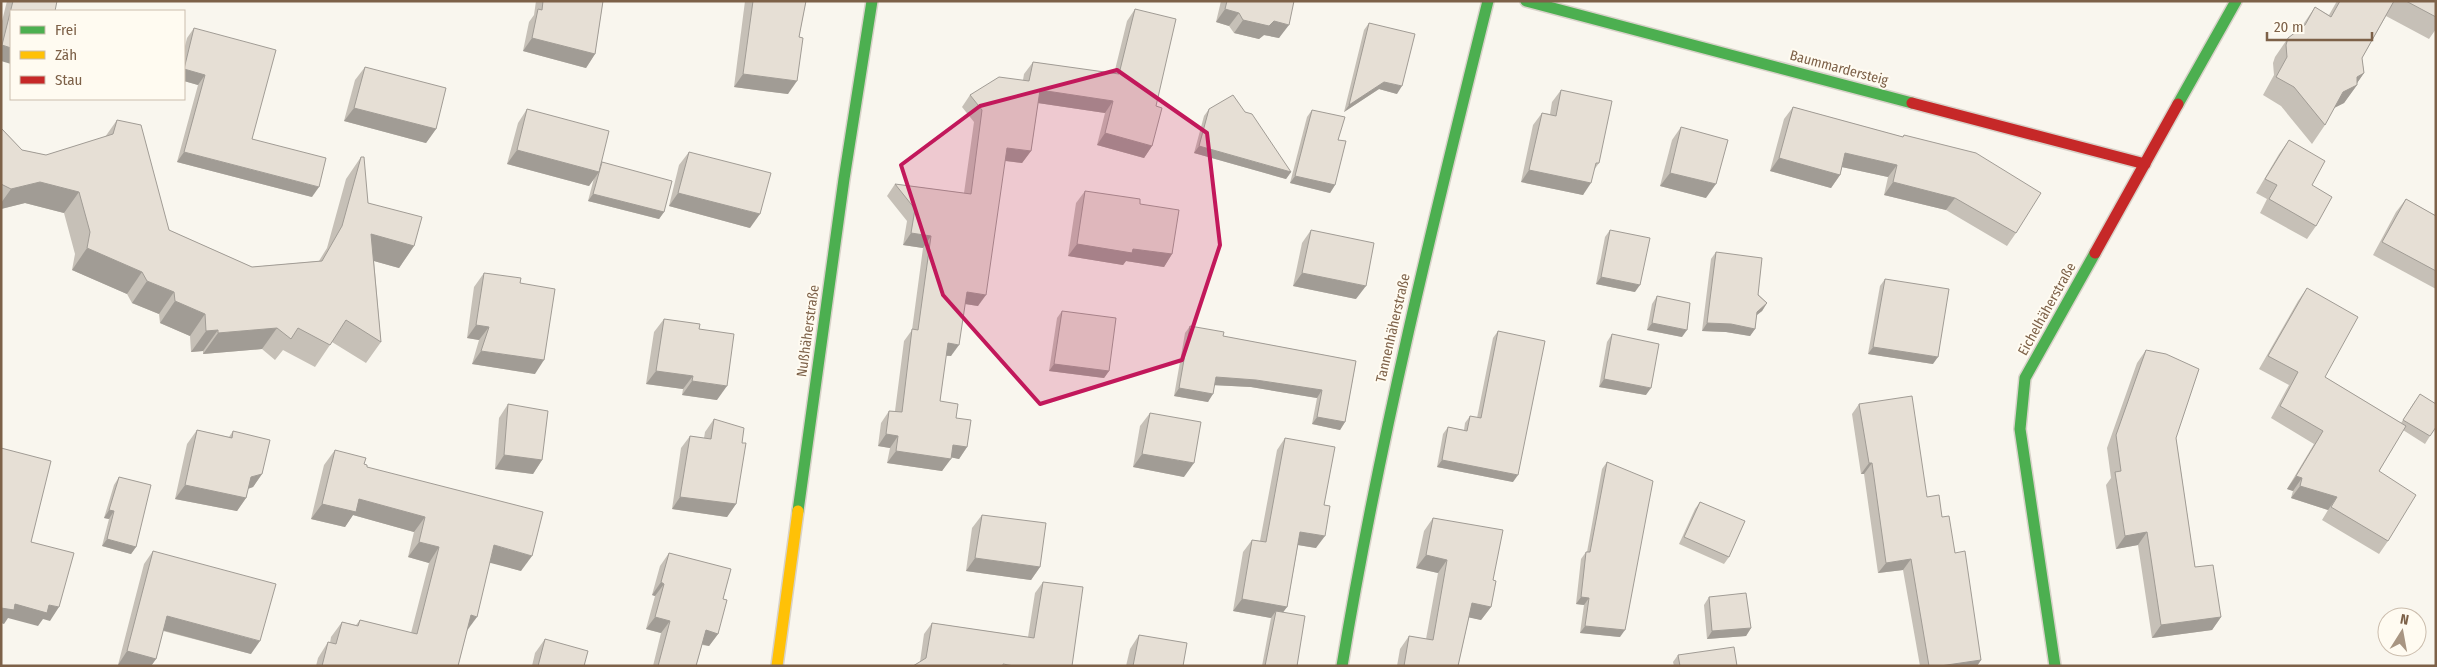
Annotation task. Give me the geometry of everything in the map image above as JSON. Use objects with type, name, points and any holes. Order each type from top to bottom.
[{"type":"street","name":"Nußhäherstraße","points":[[777,666],[844,180],[872,1]]},
{"type":"street","name":"Tannenhäherstraße","points":[[1342,666],[1360,554],[1403,345],[1488,1]]},
{"type":"street","name":"Baummardersteig","points":[[1526,1],[2145,164]]},
{"type":"street","name":"Eichelhäherstraße","points":[[2055,666],[2020,429],[2020,412],[2026,378],[2236,1]]},
{"type":"highlighted area","points":[[1117,70],[1207,133],[1220,245],[1182,360],[1040,404],[943,295],[901,165],[980,106]]},
{"type":"building","points":[[13,1],[57,1],[55,10],[11,10]]},
{"type":"building","points":[[543,1],[603,1],[595,54],[532,38],[538,9],[542,10]]},
{"type":"building","points":[[753,1],[806,1],[799,37],[803,38],[797,81],[743,74]]},
{"type":"building","points":[[1227,1],[1294,1],[1289,25],[1274,21],[1269,26],[1243,20],[1239,13],[1225,9]]},
{"type":"building","points":[[2340,1],[2394,1],[2362,58],[2364,73],[2357,77],[2357,85],[2343,92],[2325,125],[2294,87],[2276,77],[2287,57],[2286,45],[2288,38],[2305,25],[2315,7],[2331,17]]},
{"type":"building","points":[[2406,1],[2436,1],[2436,17]]},
{"type":"building","points":[[1135,9],[1176,19],[1156,106],[1162,108],[1152,146],[1105,133],[1113,101],[1040,90],[1031,151],[1007,148],[986,295],[967,292],[959,345],[948,343],[940,401],[958,404],[956,418],[971,420],[967,447],[953,445],[951,459],[896,451],[898,436],[886,434],[889,411],[902,412],[912,329],[918,330],[931,236],[911,233],[915,209],[895,184],[971,194],[982,110],[970,95],[999,77],[1029,81],[1033,62],[1119,74]]},
{"type":"building","points":[[10,13],[10,48],[2,45]]},
{"type":"building","points":[[1369,23],[1415,34],[1402,86],[1384,82],[1349,105]]},
{"type":"building","points":[[194,28],[276,50],[252,139],[326,158],[319,187],[184,152],[205,75],[185,69]]},
{"type":"building","points":[[365,67],[446,88],[436,129],[354,108]]},
{"type":"building","points":[[1561,90],[1612,101],[1599,163],[1596,163],[1591,183],[1529,170],[1542,113],[1556,116]]},
{"type":"building","points":[[1233,95],[1245,112],[1252,114],[1291,172],[1199,146],[1209,109]]},
{"type":"building","points":[[1793,107],[1903,137],[1904,135],[1976,153],[2041,193],[2016,233],[1955,198],[1893,182],[1897,165],[1845,153],[1840,175],[1779,158]]},
{"type":"building","points":[[527,109],[609,131],[599,172],[517,150]]},
{"type":"building","points":[[1312,110],[1345,117],[1338,140],[1346,141],[1335,185],[1295,176]]},
{"type":"building","points":[[117,120],[141,125],[169,230],[252,267],[322,261],[342,226],[361,157],[364,157],[368,203],[422,217],[414,246],[371,234],[381,342],[346,320],[330,345],[298,328],[291,339],[277,328],[218,333],[218,330],[206,331],[205,314],[175,301],[174,292],[147,281],[142,272],[87,248],[90,232],[79,192],[40,182],[11,189],[1,184],[1,128],[22,150],[46,155],[113,134]]},
{"type":"building","points":[[1681,127],[1728,140],[1716,184],[1670,173]]},
{"type":"building","points":[[2289,140],[2325,161],[2312,185],[2332,197],[2316,226],[2269,199],[2277,185],[2265,179]]},
{"type":"building","points":[[689,152],[771,173],[760,214],[678,193]]},
{"type":"building","points":[[602,162],[672,181],[664,212],[593,194]]},
{"type":"building","points":[[1085,191],[1140,199],[1140,204],[1179,210],[1172,254],[1133,249],[1132,253],[1077,244]]},
{"type":"building","points":[[2406,199],[2436,216],[2436,271],[2382,242]]},
{"type":"building","points":[[1311,230],[1374,243],[1366,286],[1302,273]]},
{"type":"building","points":[[1610,230],[1650,238],[1640,285],[1601,277]]},
{"type":"building","points":[[1716,252],[1762,258],[1758,295],[1767,303],[1757,312],[1755,329],[1731,324],[1707,323]]},
{"type":"building","points":[[484,273],[521,278],[520,283],[555,289],[544,360],[481,351],[489,327],[476,325]]},
{"type":"building","points":[[1885,279],[1949,289],[1938,357],[1873,347]]},
{"type":"building","points":[[2307,288],[2358,317],[2325,377],[2406,426],[2379,471],[2416,495],[2388,541],[2331,507],[2337,497],[2300,486],[2302,478],[2296,476],[2323,431],[2280,406],[2298,372],[2268,356]]},
{"type":"building","points":[[1657,296],[1690,303],[1687,330],[1652,323]]},
{"type":"building","points":[[1062,311],[1116,318],[1109,371],[1054,364]]},
{"type":"building","points":[[664,319],[700,324],[699,329],[734,334],[727,386],[692,381],[693,376],[656,371]]},
{"type":"building","points":[[1190,326],[1224,332],[1223,336],[1356,361],[1345,422],[1317,417],[1322,390],[1256,380],[1216,377],[1213,394],[1179,388]]},
{"type":"building","points":[[1498,331],[1545,341],[1518,475],[1442,460],[1448,427],[1467,431],[1470,416],[1481,418]]},
{"type":"building","points":[[1612,334],[1659,344],[1651,388],[1604,379]]},
{"type":"building","points":[[2146,350],[2166,354],[2199,369],[2176,438],[2195,567],[2213,565],[2221,617],[2161,625],[2147,532],[2125,536],[2115,472],[2121,471],[2116,435]]},
{"type":"building","points":[[2420,394],[2436,404],[2436,427],[2430,436],[2403,420]]},
{"type":"building","points":[[1912,396],[1927,497],[1939,495],[1942,517],[1949,516],[1955,553],[1965,551],[1981,660],[1929,666],[1911,559],[1886,563],[1872,463],[1869,463],[1859,404]]},
{"type":"building","points":[[508,404],[548,411],[542,460],[504,455]]},
{"type":"building","points":[[1150,413],[1201,422],[1194,463],[1142,454]]},
{"type":"building","points":[[714,419],[744,428],[742,443],[746,443],[736,504],[680,497],[690,436],[711,439]]},
{"type":"building","points":[[197,430],[232,438],[233,431],[270,440],[262,474],[251,477],[246,498],[185,485]]},
{"type":"building","points":[[1285,438],[1335,447],[1324,505],[1330,506],[1325,536],[1300,532],[1287,607],[1242,599],[1252,540],[1266,542]]},
{"type":"building","points":[[1,448],[51,461],[31,542],[74,553],[59,607],[49,605],[47,613],[15,604],[14,610],[1,608]]},
{"type":"building","points":[[335,450],[366,458],[364,464],[367,467],[543,512],[532,556],[494,545],[477,617],[471,615],[458,666],[322,666],[328,642],[336,644],[342,622],[358,626],[360,620],[417,634],[439,547],[419,542],[425,517],[359,499],[356,512],[322,504]]},
{"type":"building","points":[[1607,462],[1653,481],[1625,630],[1585,626],[1589,598],[1581,597],[1586,552],[1590,552]]},
{"type":"building","points":[[119,477],[151,485],[136,547],[107,539],[114,511],[109,510]]},
{"type":"building","points":[[1700,502],[1745,521],[1729,557],[1684,537]]},
{"type":"building","points":[[982,515],[1046,523],[1040,567],[975,558]]},
{"type":"building","points":[[1433,518],[1503,530],[1493,580],[1496,581],[1491,607],[1472,603],[1458,666],[1404,666],[1409,636],[1433,640],[1447,560],[1426,555]]},
{"type":"building","points":[[153,551],[276,584],[260,641],[167,616],[156,659],[127,651]]},
{"type":"building","points":[[669,553],[731,569],[723,599],[727,600],[718,634],[706,630],[696,666],[658,666],[670,621],[655,617],[664,584],[661,582]]},
{"type":"building","points":[[1043,582],[1083,587],[1072,666],[1014,666],[1003,664],[1003,666],[913,666],[926,658],[932,623],[1034,638]]},
{"type":"building","points":[[1746,593],[1751,628],[1712,631],[1709,597]]},
{"type":"building","points":[[1276,611],[1305,616],[1297,666],[1265,666]]},
{"type":"building","points":[[1139,635],[1187,643],[1183,666],[1133,666]]},
{"type":"building","points":[[545,639],[588,651],[584,666],[538,666]]},
{"type":"building","points":[[1734,647],[1737,666],[1680,666],[1678,655]]},
{"type":"traffic: fast","points":[[798,511],[844,179],[872,1]]},
{"type":"traffic: fast","points":[[1342,666],[1373,499],[1408,332],[1488,1]]},
{"type":"traffic: fast","points":[[1526,1],[1912,103]]},
{"type":"traffic: fast","points":[[2178,104],[2236,1]]},
{"type":"traffic: fast","points":[[2055,666],[2020,429],[2025,378],[2095,253]]},
{"type":"traffic: slow","points":[[777,666],[798,511]]},
{"type":"traffic: jam","points":[[1912,103],[2145,164]]},
{"type":"traffic: jam","points":[[2095,253],[2178,104]]}]
